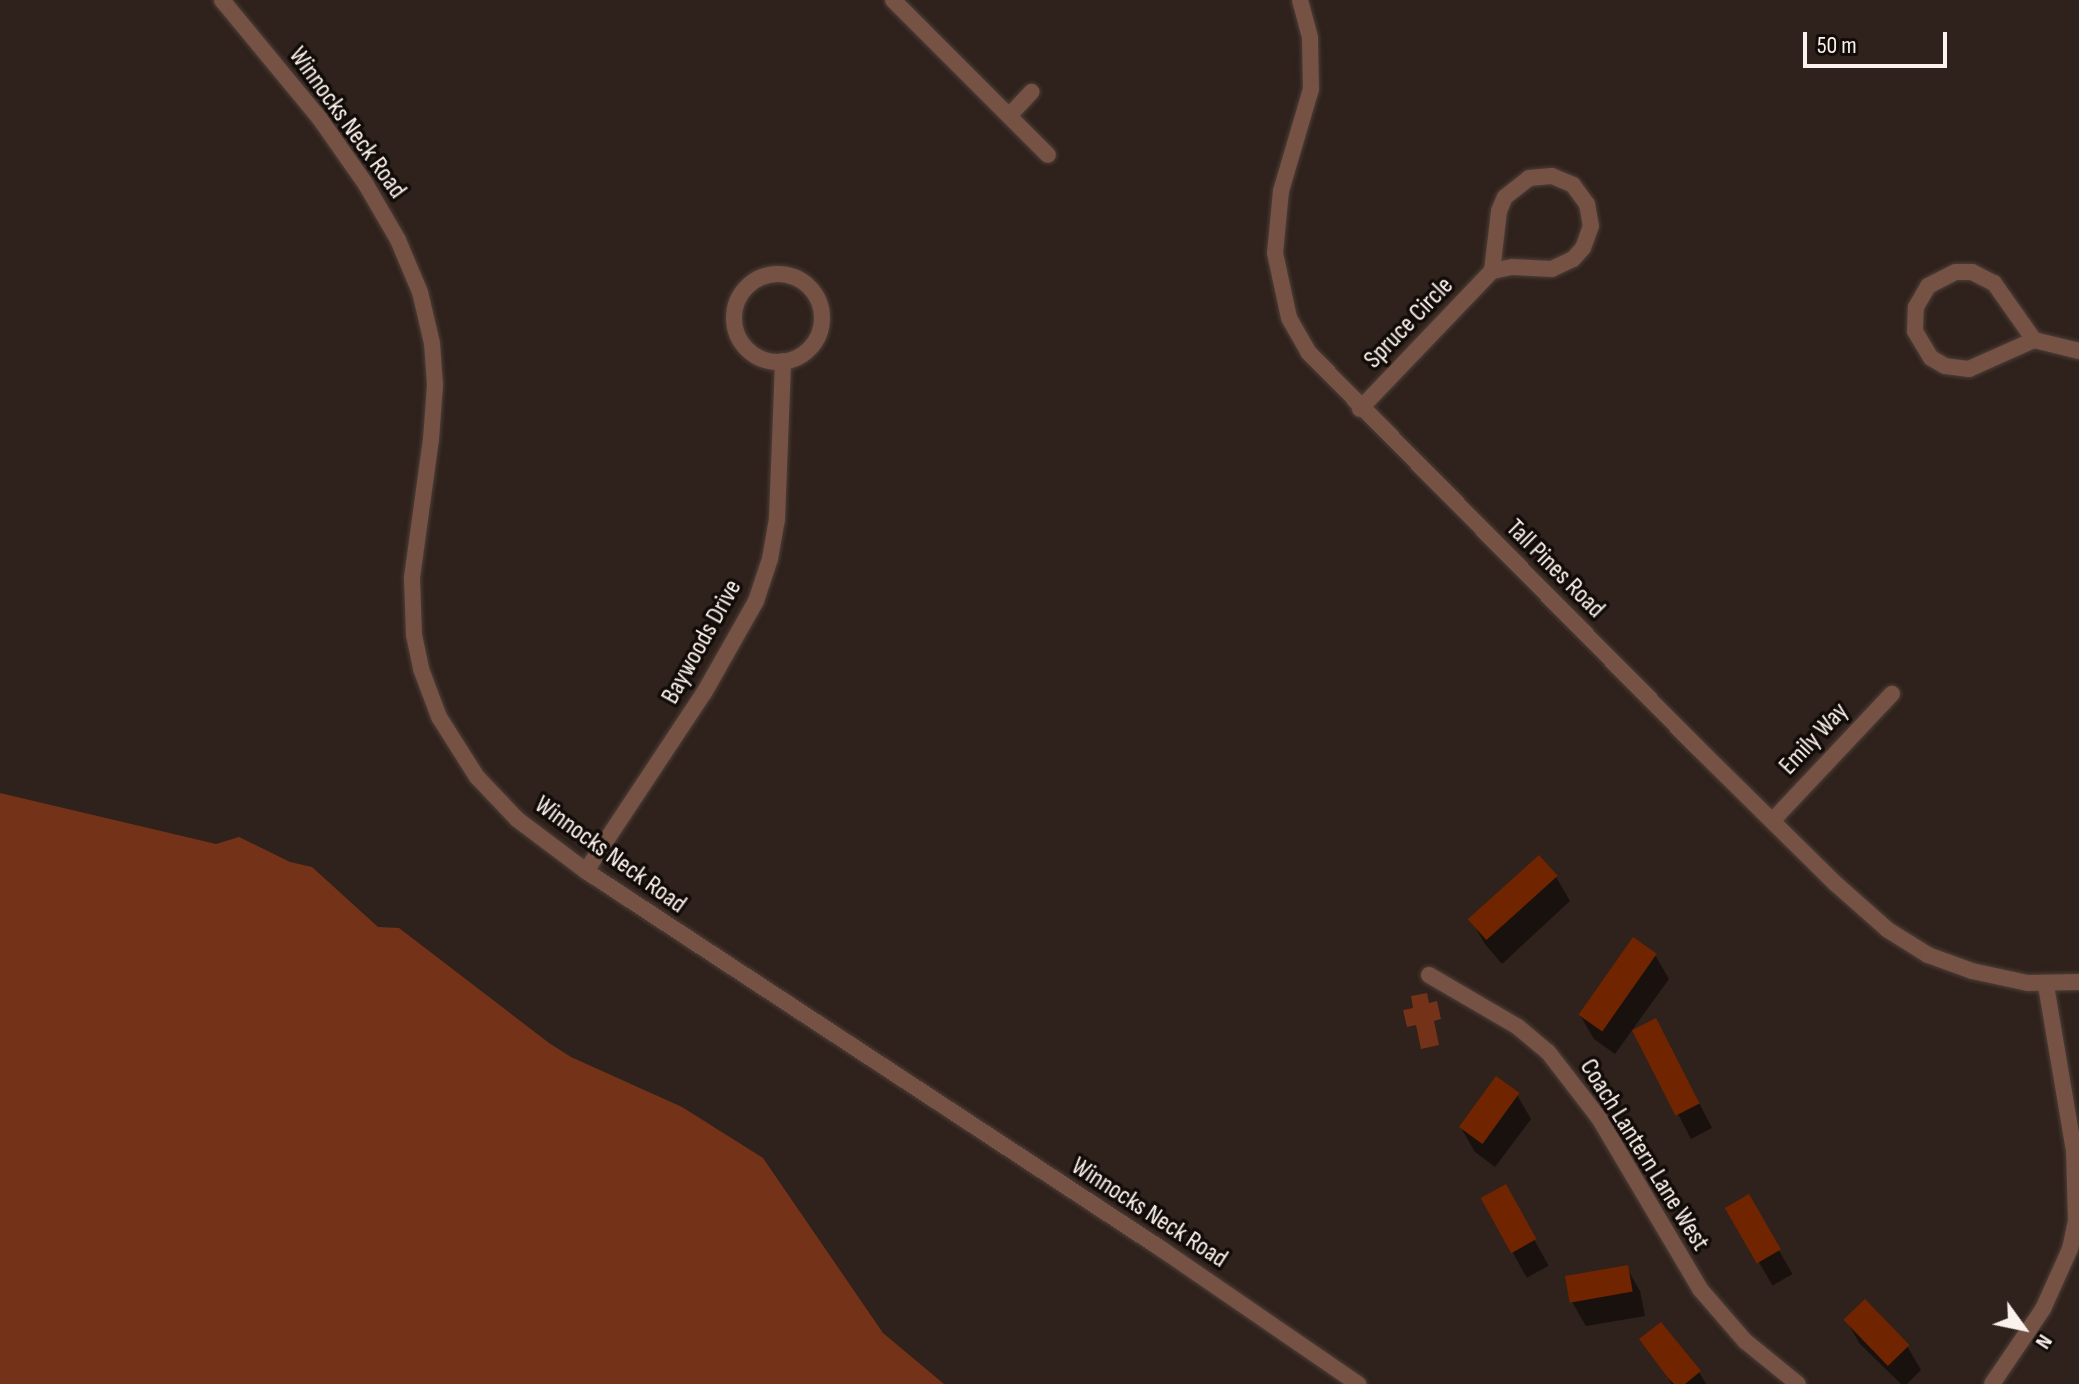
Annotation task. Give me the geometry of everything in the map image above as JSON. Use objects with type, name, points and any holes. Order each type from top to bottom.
[{"type":"street","name":"Winnocks Neck Road","points":[[222,0],[320,119],[365,183],[398,240],[425,306],[435,385],[431,439],[415,542],[412,616],[417,651],[439,717],[466,762],[497,799],[539,837],[586,871],[1163,1250],[1358,1384]]},
{"type":"street","points":[[893,0],[1048,155]]},
{"type":"street","name":"Tall Pines Road","points":[[1300,0],[1310,38],[1311,89],[1275,227],[1277,269],[1284,303],[1309,353],[1360,409],[1836,884],[1908,943],[1972,971],[2046,985],[2079,982]]},
{"type":"street","points":[[1009,116],[1031,92]]},
{"type":"street","name":"Spruce Circle","points":[[1360,409],[1492,271],[1512,267],[1552,269],[1579,254],[1591,226],[1590,211],[1579,191],[1559,178],[1544,175],[1529,178],[1510,191],[1499,211],[1492,271]]},
{"type":"street","points":[[2034,340],[1977,367],[1953,368],[1938,363],[1921,346],[1914,323],[1916,307],[1923,292],[1941,276],[1964,271],[1980,274],[2000,288],[2010,310],[2034,340],[2079,351]]},
{"type":"street","points":[[769,275],[784,275],[804,283],[820,307],[822,322],[814,343],[798,357],[783,361],[755,355],[740,339],[735,325],[740,297],[755,281],[769,275]]},
{"type":"street","name":"Baywoods Drive","points":[[586,871],[704,693],[756,601],[770,559],[777,519],[783,361]]},
{"type":"street","name":"Emily Way","points":[[1774,819],[1892,694]]},
{"type":"street","name":"Coach Lantern Lane West","points":[[1429,975],[1518,1027],[1548,1052],[1599,1118],[1700,1289],[1745,1341],[1798,1384]]},
{"type":"street","points":[[1992,1384],[2043,1309],[2070,1249],[2076,1221],[2074,1151],[2046,985]]},
{"type":"shaded area","points":[[0,793],[216,844],[239,837],[290,862],[312,867],[378,927],[399,928],[549,1043],[571,1057],[682,1107],[763,1158],[883,1333],[944,1384],[0,1384]]},
{"type":"shaded area","points":[[1427,993],[1429,1003],[1437,1001],[1441,1019],[1434,1021],[1439,1045],[1421,1049],[1416,1025],[1407,1027],[1403,1010],[1413,1008],[1411,996]]},
{"type":"building","points":[[1539,855],[1558,876],[1486,940],[1468,919]]},
{"type":"building","points":[[1633,937],[1657,954],[1602,1031],[1579,1015]]},
{"type":"building","points":[[1656,1018],[1700,1104],[1676,1116],[1632,1030]]},
{"type":"building","points":[[1496,1076],[1519,1093],[1482,1144],[1459,1127]]},
{"type":"building","points":[[1506,1184],[1537,1239],[1511,1253],[1481,1198]]},
{"type":"building","points":[[1749,1194],[1781,1249],[1757,1263],[1725,1208]]},
{"type":"building","points":[[1628,1265],[1633,1292],[1570,1303],[1565,1276]]},
{"type":"building","points":[[1865,1299],[1909,1345],[1888,1366],[1843,1320]]},
{"type":"building","points":[[1661,1322],[1701,1371],[1685,1384],[1674,1384],[1639,1339]]}]
